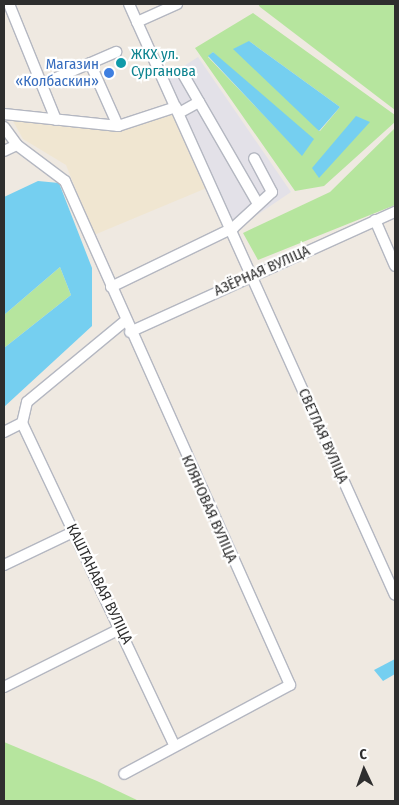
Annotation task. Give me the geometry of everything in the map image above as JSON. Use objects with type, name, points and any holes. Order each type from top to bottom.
[{"type":"street","points":[[9,4],[56,120]]},
{"type":"street","name":"СВЕТЛАЯ ВУЛІЦА","points":[[129,4],[233,228],[395,595]]},
{"type":"street","points":[[137,22],[177,4]]},
{"type":"street","points":[[42,84],[116,52]]},
{"type":"street","points":[[90,64],[118,126]]},
{"type":"street","points":[[183,74],[257,202]]},
{"type":"street","points":[[4,114],[118,126],[199,102]]},
{"type":"street","name":"КЛЯНОВАЯ ВУЛІЦА","points":[[4,127],[17,145],[65,181],[130,332],[290,684],[174,745]]},
{"type":"street","points":[[4,151],[17,145]]},
{"type":"street","points":[[111,287],[233,228],[257,202],[272,192],[254,158]]},
{"type":"street","name":"АЗЁРНАЯ ВУЛІЦА","points":[[130,332],[395,212]]},
{"type":"street","points":[[375,220],[395,266]]},
{"type":"street","points":[[4,432],[22,423],[27,402],[116,332],[125,320]]},
{"type":"street","name":"КАШТАНАВАЯ ВУЛІЦА","points":[[22,423],[174,745]]},
{"type":"street","points":[[4,565],[73,532]]},
{"type":"street","points":[[4,687],[120,628]]},
{"type":"street","points":[[124,774],[174,745]]},
{"type":"shaded area","points":[[198,57],[291,192],[232,232],[165,78]]},
{"type":"shaded area","points":[[175,114],[209,187],[94,235],[66,165],[23,139],[13,121],[120,128]]},
{"type":"green space","points":[[258,4],[395,4],[395,110],[260,7]]},
{"type":"green space","points":[[253,13],[395,115],[395,122],[324,186],[295,191],[195,48]],"holes":[[[249,41],[340,107],[320,131],[319,131]],[[213,52],[302,155],[208,57]]]},
{"type":"green space","points":[[395,128],[395,205],[258,260],[243,233],[330,192]]},
{"type":"green space","points":[[60,267],[71,295],[4,348],[4,315]]},
{"type":"green space","points":[[4,742],[97,781],[139,801],[4,801]]},
{"type":"water","points":[[249,41],[340,107],[319,131],[233,49]]},
{"type":"water","points":[[213,52],[314,139],[302,156],[208,56]]},
{"type":"water","points":[[356,116],[370,122],[319,178],[312,168]]},
{"type":"water","points":[[38,181],[59,183],[92,268],[92,326],[4,407],[4,348],[71,295],[60,267],[4,315],[4,197]]},
{"type":"water","points":[[395,659],[395,674],[383,681],[374,670]]},
{"type":"place","name":"ЖКХ ул. Сурганова","points":[[121,63]]},
{"type":"place","name":"Магазин «Колбаскин»","points":[[109,73]]}]
